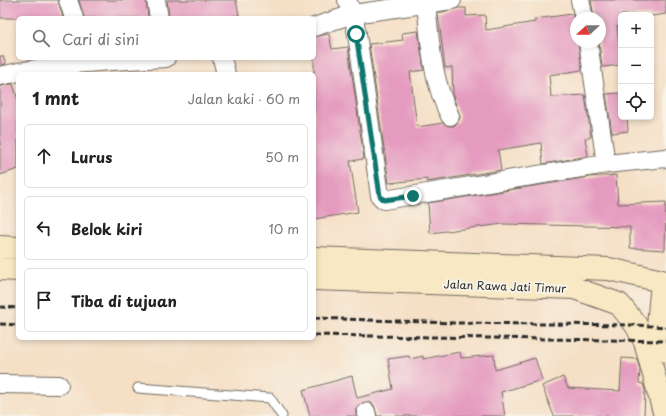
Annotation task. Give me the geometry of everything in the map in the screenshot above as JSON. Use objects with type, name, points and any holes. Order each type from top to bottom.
[{"type":"main road","points":[[0,247],[16,248]]},
{"type":"main road","name":"Jalan Rawa Jati Timur","points":[[316,258],[609,269],[664,282],[658,326],[666,351]]},
{"type":"main road","points":[[574,288],[609,269]]},
{"type":"main road","points":[[0,270],[16,270]]},
{"type":"main road","name":"Jalan Rawa Jati Timur","points":[[316,276],[574,288],[619,304],[636,325],[645,342],[665,416]]},
{"type":"street","points":[[68,0],[73,16]]},
{"type":"street","points":[[156,0],[159,16]]},
{"type":"street","points":[[316,26],[350,7],[426,3],[452,0]]},
{"type":"street","points":[[580,0],[583,12]]},
{"type":"street","points":[[426,3],[436,82],[441,100],[450,116]]},
{"type":"street","points":[[350,7],[380,196],[384,200],[606,164],[666,158]]},
{"type":"street","points":[[589,48],[606,164]]},
{"type":"street","points":[[19,72],[89,60]]},
{"type":"street","points":[[222,60],[226,72]]},
{"type":"street","points":[[0,76],[16,73]]},
{"type":"street","points":[[0,384],[59,385]]},
{"type":"lane","points":[[138,388],[270,398],[282,416]]},
{"type":"building","points":[[0,0],[58,0],[62,16],[16,16],[16,18],[0,18]]},
{"type":"building","points":[[79,0],[146,0],[148,16],[83,16]]},
{"type":"building","points":[[167,0],[236,0],[239,15],[233,16],[169,16]]},
{"type":"building","points":[[591,0],[666,0],[666,14],[654,16],[654,12],[618,12],[618,65],[602,67],[600,48],[606,48],[606,12],[593,12]]},
{"type":"building","points":[[458,8],[466,8],[466,16],[485,15],[486,30],[535,22],[535,19],[570,14],[570,48],[579,48],[582,70],[549,75],[551,97],[585,95],[591,137],[585,138],[588,156],[543,164],[541,143],[498,150],[501,170],[427,182],[427,179],[389,183],[369,44],[403,40],[402,33],[418,31],[424,70],[410,72],[417,127],[443,123],[449,126],[454,126],[460,117],[453,96],[452,67],[445,68],[438,13]]},
{"type":"building","points":[[329,34],[332,49],[348,47],[364,159],[350,161],[358,212],[316,219],[316,72],[314,72],[314,60],[316,60],[316,37]]},
{"type":"building","points":[[0,56],[3,56],[6,64],[0,65]]},
{"type":"building","points":[[13,84],[16,94],[16,170],[0,175],[0,86]]},
{"type":"building","points":[[618,93],[618,120],[627,120],[628,131],[612,133],[606,94]]},
{"type":"building","points":[[616,175],[618,204],[666,202],[665,250],[630,248],[630,227],[503,224],[430,233],[428,203],[590,177]]},
{"type":"building","points":[[460,352],[461,358],[494,355],[495,370],[535,358],[542,380],[501,392],[505,416],[377,416],[374,405],[369,402],[364,402],[356,409],[356,416],[310,416],[303,390],[352,376],[357,398],[393,389],[388,359],[409,356],[410,359],[423,356],[423,359]]},
{"type":"building","points":[[622,358],[637,359],[640,370],[639,383],[643,384],[645,390],[644,416],[554,416],[542,386],[563,377],[568,388],[620,391]]},
{"type":"railway","points":[[0,307],[16,308]]},
{"type":"railway","points":[[316,318],[454,323],[636,325],[666,327]]},
{"type":"railway","points":[[0,324],[16,325]]},
{"type":"railway","points":[[316,335],[666,341]]},
{"type":"route","points":[[356,34],[380,196],[384,200],[413,196]]}]
